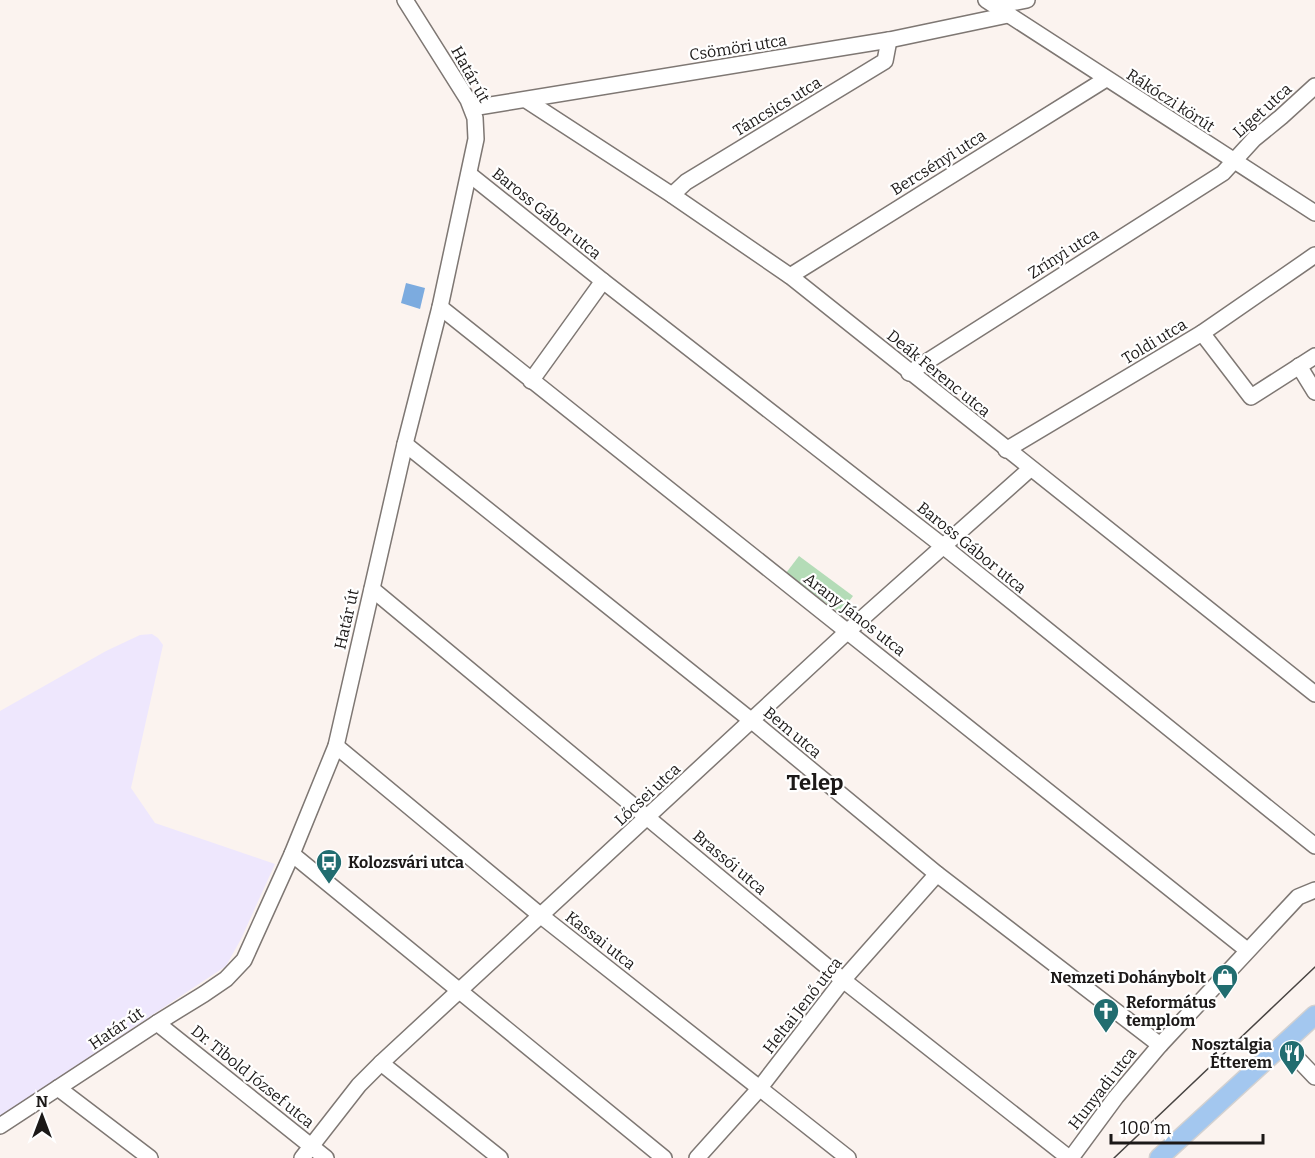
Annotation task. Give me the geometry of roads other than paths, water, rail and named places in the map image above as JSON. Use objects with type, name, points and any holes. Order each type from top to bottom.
[{"type":"main road","points":[[1160,1158],[1315,1016]]},
{"type":"street","name":"Határ út","points":[[0,1126],[204,994],[226,979],[241,964],[292,855],[336,746],[405,444],[440,307],[476,132],[472,108],[465,93],[405,0]]},
{"type":"street","name":"Rákóczi körút","points":[[986,0],[1006,6],[1106,79],[1315,213]]},
{"type":"street","name":"Csömöri utca","points":[[472,108],[890,40],[1028,0]]},
{"type":"street","name":"Táncsics utca","points":[[672,195],[686,182],[885,61],[890,40]]},
{"type":"street","name":"Bercsényi utca","points":[[790,276],[1106,79]]},
{"type":"street","name":"Liget utca","points":[[1234,162],[1254,138],[1315,86]]},
{"type":"street","name":"Deák Ferenc utca","points":[[526,100],[672,195],[790,276],[1315,694]]},
{"type":"street","name":"Zrínyi utca","points":[[909,373],[1223,173],[1234,162]]},
{"type":"street","name":"Baross Gábor utca","points":[[469,174],[943,546],[1315,846]]},
{"type":"street","name":"Toldi utca","points":[[1006,450],[1202,333],[1315,255]]},
{"type":"street","name":"Baross Gábor utca","points":[[531,381],[603,281]]},
{"type":"street","name":"Arany János utca","points":[[440,307],[1247,950]]},
{"type":"street","points":[[1202,333],[1251,397],[1315,356]]},
{"type":"street","points":[[1299,366],[1315,392]]},
{"type":"street","name":"Bem utca","points":[[405,444],[752,721],[937,874],[1160,1045]]},
{"type":"street","name":"Lőcsei utca","points":[[306,1152],[359,1085],[381,1063],[848,631],[1030,469]]},
{"type":"street","name":"Brassói utca","points":[[372,589],[843,980],[1070,1158]]},
{"type":"street","name":"Kassai utca","points":[[336,746],[540,915],[848,1158]]},
{"type":"street","points":[[292,855],[664,1158]]},
{"type":"street","name":"Heltai Jenő utca","points":[[697,1158],[759,1089],[843,980],[937,874]]},
{"type":"street","name":"Hunyadi utca","points":[[1070,1158],[1116,1097],[1160,1045],[1298,897],[1314,887]]},
{"type":"street","name":"Dr. Tibold József utca","points":[[157,1023],[306,1152],[326,1158]]},
{"type":"street","points":[[1296,1057],[1315,1077]]},
{"type":"street","points":[[381,1063],[500,1158]]},
{"type":"street","points":[[58,1088],[150,1158]]},
{"type":"water","points":[[406,283],[425,288],[420,309],[401,303]]},
{"type":"tram line","points":[[1114,1158],[1315,967]]},
{"type":"place","name":"Kolozsvári utca","points":[[329,885]]},
{"type":"place","name":"Nemzeti Dohánybolt","points":[[1225,1000]]},
{"type":"place","name":"Református templom","points":[[1106,1034]]},
{"type":"place","name":"Nosztalgia Étterem","points":[[1292,1076]]},
{"type":"district","name":"Telep","points":[[815,782]]}]
